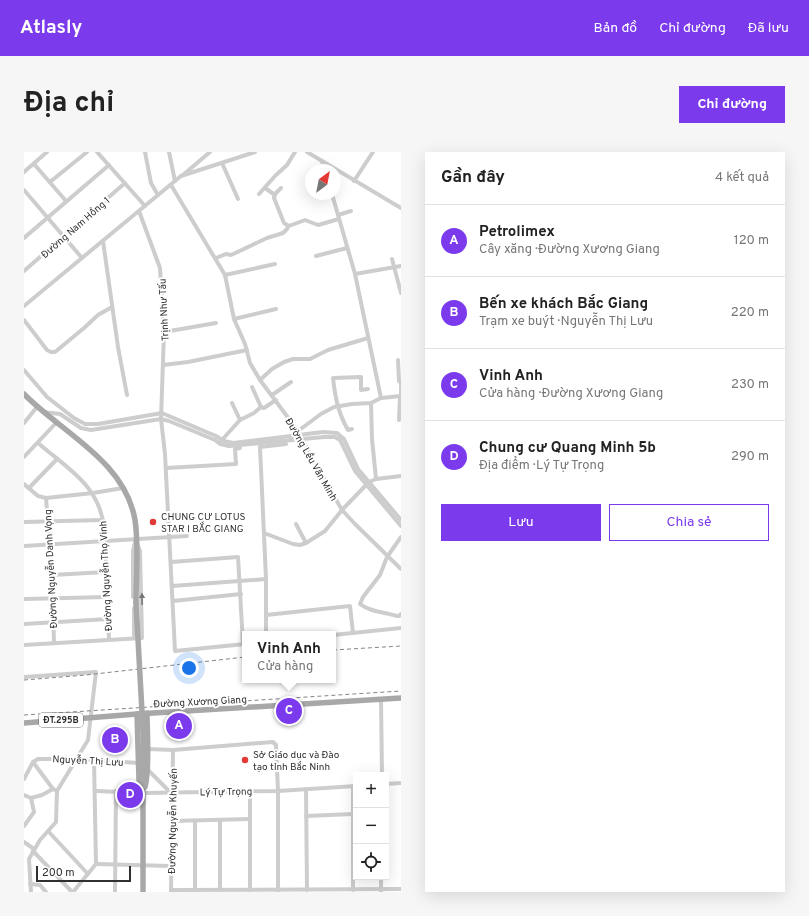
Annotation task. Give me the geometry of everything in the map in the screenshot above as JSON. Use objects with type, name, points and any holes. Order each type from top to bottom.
[{"type":"main road","points":[[24,394],[42,412],[100,458],[123,488],[133,513],[136,540],[136,603],[142,730],[143,892]]},
{"type":"main road","name":"Đường Xương Giang","points":[[24,723],[147,713],[401,698]]},
{"type":"main road","points":[[143,793],[147,780],[147,713]]},
{"type":"main road","points":[[137,714],[139,780],[143,793]]},
{"type":"street","points":[[24,172],[47,152]]},
{"type":"street","points":[[50,182],[87,152]]},
{"type":"street","points":[[97,152],[145,206]]},
{"type":"street","points":[[145,152],[152,183],[158,195]]},
{"type":"street","points":[[169,152],[175,181]]},
{"type":"street","points":[[24,306],[210,152]]},
{"type":"street","points":[[181,176],[253,152]]},
{"type":"street","points":[[259,194],[287,165],[296,152]]},
{"type":"street","points":[[307,152],[401,208]]},
{"type":"street","points":[[354,181],[373,152]]},
{"type":"street","points":[[222,163],[238,199]]},
{"type":"street","points":[[34,164],[66,201]]},
{"type":"street","points":[[25,235],[109,166]]},
{"type":"street","name":"Đường Nam Hồng 1","points":[[24,271],[125,183]]},
{"type":"street","name":"Đường Lều Văn Minh","points":[[171,185],[225,274],[234,319],[247,350],[250,363],[260,380],[272,394],[303,439],[316,466],[342,510],[401,569]]},
{"type":"street","points":[[265,188],[275,195]]},
{"type":"street","points":[[281,188],[274,198],[284,223],[288,226]]},
{"type":"street","points":[[24,190],[82,258]]},
{"type":"street","points":[[334,200],[355,274],[381,398]]},
{"type":"street","name":"Trịnh Như Tấu","points":[[139,211],[160,268],[164,332],[161,419],[166,468],[175,651],[242,644]]},
{"type":"street","points":[[216,258],[226,254],[231,255],[266,238],[283,233],[288,226],[305,220],[318,225],[351,212]]},
{"type":"street","points":[[103,241],[112,307],[127,395]]},
{"type":"street","points":[[316,256],[347,248]]},
{"type":"street","points":[[392,259],[401,293]]},
{"type":"street","points":[[225,274],[275,264]]},
{"type":"street","points":[[355,274],[401,266]]},
{"type":"street","points":[[24,320],[47,350],[55,352],[79,333],[98,315],[112,307]]},
{"type":"street","points":[[234,319],[276,309]]},
{"type":"street","points":[[164,332],[216,323]]},
{"type":"street","points":[[260,380],[284,362],[293,359],[310,358],[328,350],[368,338]]},
{"type":"street","points":[[163,365],[188,362],[247,350]]},
{"type":"street","points":[[398,360],[399,381],[401,384],[399,420]]},
{"type":"street","points":[[24,370],[47,397],[74,418],[85,424],[98,424],[162,413],[216,436],[221,442],[233,443],[299,433],[337,433],[344,439],[348,452]]},
{"type":"street","points":[[352,429],[348,430],[337,406],[333,378],[361,377],[361,390],[368,389]]},
{"type":"street","points":[[272,394],[291,382]]},
{"type":"street","points":[[252,387],[261,407]]},
{"type":"street","points":[[299,433],[326,410],[337,406],[371,403],[381,398],[401,396]]},
{"type":"street","points":[[221,442],[240,420],[254,413],[261,407],[267,407],[276,400]]},
{"type":"street","points":[[232,403],[240,420]]},
{"type":"street","points":[[371,403],[372,445],[376,479]]},
{"type":"street","points":[[24,422],[37,407]]},
{"type":"street","points":[[42,412],[60,414],[81,428],[91,430],[161,419],[229,446],[329,436],[335,437],[340,440],[368,483],[399,520],[401,526]]},
{"type":"street","points":[[24,457],[56,423]]},
{"type":"street","name":"Đường Nguyễn Thọ Vinh","points":[[38,443],[80,478],[93,493],[103,520],[109,639]]},
{"type":"street","points":[[166,468],[236,464],[236,449],[286,444]]},
{"type":"street","points":[[260,446],[266,579],[266,631]]},
{"type":"street","points":[[29,488],[57,460]]},
{"type":"street","points":[[264,533],[293,544],[300,545],[306,543],[326,531],[342,510],[368,483],[376,479],[401,476]]},
{"type":"street","name":"Đường Nguyễn Danh Vọng","points":[[24,484],[38,496],[46,498],[54,598],[54,643]]},
{"type":"street","points":[[46,498],[123,488]]},
{"type":"street","points":[[24,522],[103,520]]},
{"type":"street","points":[[296,524],[306,543]]},
{"type":"street","points":[[24,546],[187,536]]},
{"type":"street","points":[[401,537],[388,557],[380,575],[363,597],[360,604],[377,612],[397,616],[401,614]]},
{"type":"street","points":[[24,645],[142,638],[140,551],[136,540]]},
{"type":"street","points":[[134,638],[133,552],[136,540]]},
{"type":"street","points":[[171,562],[238,557],[243,631]]},
{"type":"street","points":[[52,575],[106,572]]},
{"type":"street","points":[[172,586],[266,579]]},
{"type":"street","points":[[173,601],[240,594]]},
{"type":"street","points":[[24,599],[107,597]]},
{"type":"street","points":[[266,615],[350,606],[353,633]]},
{"type":"street","points":[[24,624],[108,619]]},
{"type":"street","points":[[336,635],[401,628]]},
{"type":"street","points":[[24,677],[96,672],[88,740],[77,759],[55,790],[30,798],[24,795]]},
{"type":"street","points":[[381,699],[382,772]]},
{"type":"street","points":[[147,749],[173,750],[273,742],[276,746],[278,791],[278,891]]},
{"type":"street","name":"Đường Nguyễn Khuyến","points":[[171,891],[171,792],[173,750]]},
{"type":"street","name":"Nguyễn Thị Lưu","points":[[33,762],[38,759],[47,758],[139,763]]},
{"type":"street","points":[[24,842],[34,850],[72,892],[88,874],[96,864],[96,791],[94,760]]},
{"type":"street","points":[[24,779],[33,762],[55,790],[56,820],[40,840],[28,860],[31,892]]},
{"type":"street","points":[[147,769],[171,792]]},
{"type":"street","points":[[389,784],[401,783]]},
{"type":"street","name":"Lý Tự Trọng","points":[[96,791],[143,793],[278,791],[353,786]]},
{"type":"street","points":[[306,789],[307,890]]},
{"type":"street","points":[[116,791],[116,892]]},
{"type":"street","points":[[250,791],[250,890]]},
{"type":"street","points":[[24,826],[34,812],[30,798]]},
{"type":"street","points":[[306,816],[353,814]]},
{"type":"street","points":[[171,821],[250,819]]},
{"type":"street","points":[[220,820],[220,890]]},
{"type":"street","points":[[195,821],[195,890]]},
{"type":"street","points":[[48,830],[88,874]]},
{"type":"street","points":[[353,844],[353,890]]},
{"type":"street","points":[[96,864],[171,866]]},
{"type":"street","points":[[381,880],[381,891]]},
{"type":"street","points":[[30,884],[40,885],[46,892]]},
{"type":"street","points":[[171,891],[381,891],[401,889]]},
{"type":"railway","points":[[336,650],[401,646]]},
{"type":"railway","points":[[24,680],[86,675],[242,657]]},
{"type":"railway","points":[[24,715],[401,691]]},
{"type":"place","name":"CHUNG CƯ LOTUS STAR I BẮC GIANG","points":[[153,522]]},
{"type":"place","name":"Vinh Anh","points":[[289,711]]},
{"type":"place","name":"Petrolimex","points":[[179,726]]},
{"type":"place","name":"Bến xe khách Bắc Giang","points":[[115,740]]},
{"type":"place","name":"Sở Giáo dục và Đào tạo tỉnh Bắc Ninh","points":[[245,760]]},
{"type":"place","name":"Chung cư Quang Minh 5b","points":[[130,795]]}]
